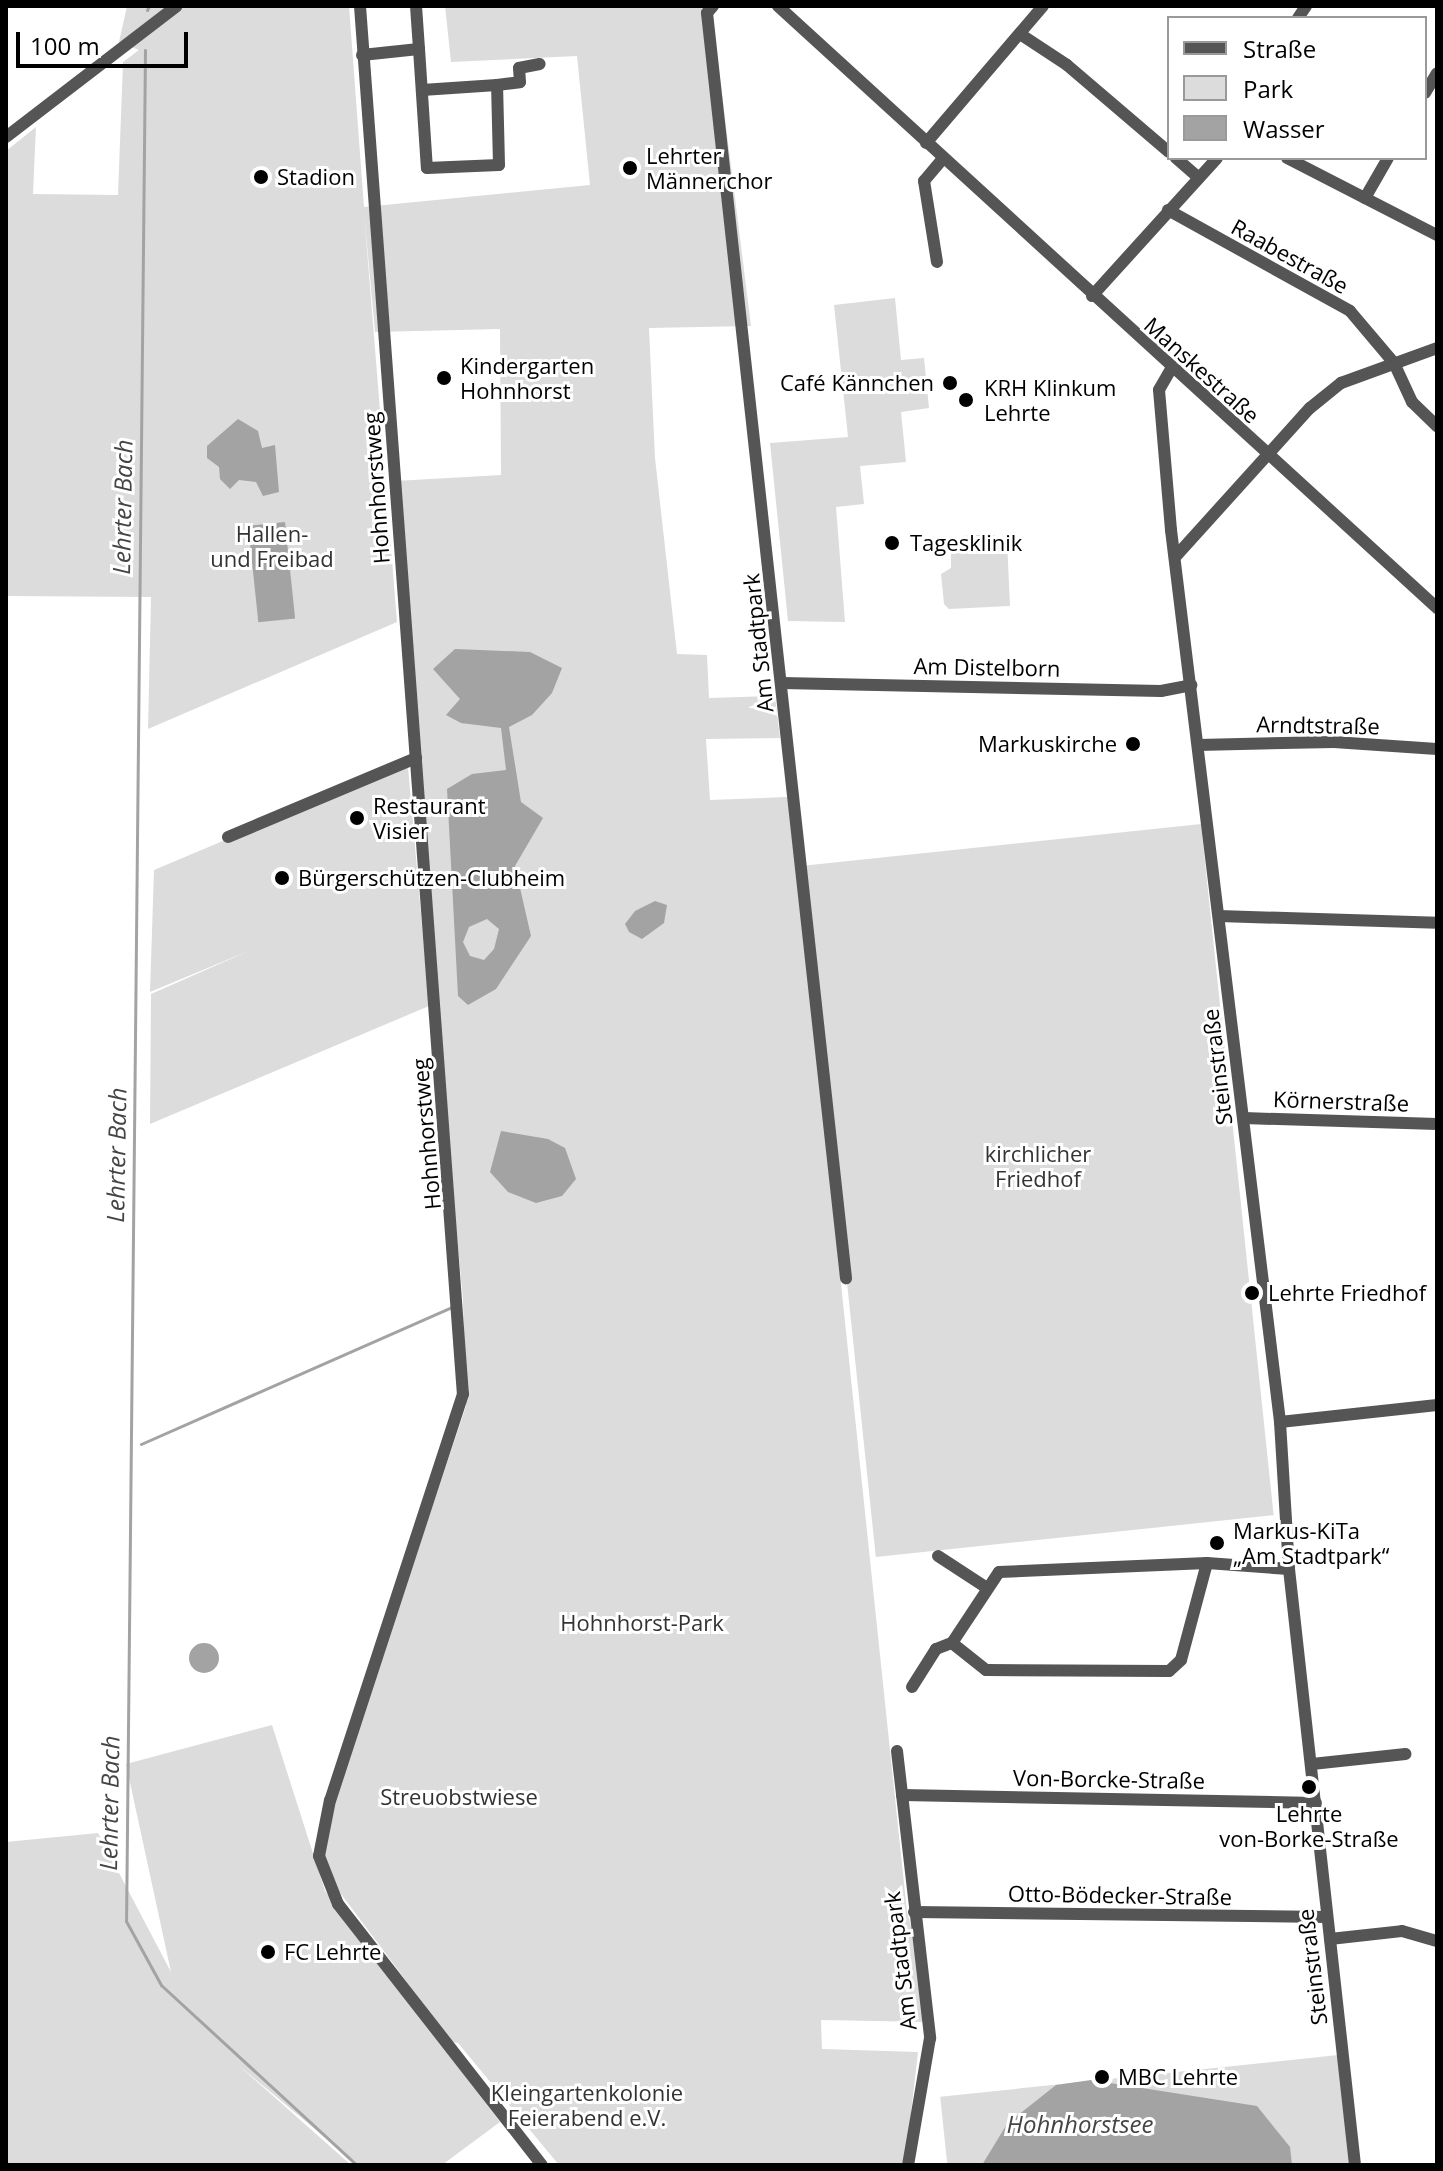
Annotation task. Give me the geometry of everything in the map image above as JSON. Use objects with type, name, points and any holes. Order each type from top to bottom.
[{"type":"street","points":[[6,137],[177,6]]},
{"type":"street","name":"Hohnhorstweg","points":[[360,6],[368,55],[463,1394],[330,1800],[319,1856],[338,1904],[542,2165]]},
{"type":"street","points":[[416,6],[427,168],[499,165],[497,85]]},
{"type":"street","name":"Am Stadtpark","points":[[713,6],[707,13],[846,1278]]},
{"type":"street","name":"Manskestraße","points":[[778,6],[1171,369],[1437,608]]},
{"type":"street","points":[[926,143],[1043,6]]},
{"type":"street","points":[[1020,34],[1067,65],[1167,150]]},
{"type":"street","points":[[368,55],[419,49]]},
{"type":"street","points":[[422,90],[520,82],[519,68],[540,64]]},
{"type":"street","points":[[1429,88],[1437,73]]},
{"type":"street","points":[[937,262],[924,181],[943,158]]},
{"type":"street","points":[[1178,160],[1199,178]]},
{"type":"street","points":[[1092,296],[1215,160]]},
{"type":"street","points":[[1291,160],[1437,235]]},
{"type":"street","points":[[1365,198],[1387,160]]},
{"type":"street","name":"Raabestraße","points":[[1168,210],[1338,303],[1394,363],[1412,402],[1437,426]]},
{"type":"street","points":[[1177,555],[1310,408],[1341,383],[1437,348]]},
{"type":"street","name":"Steinstraße","points":[[1171,369],[1159,390],[1198,745],[1280,1422],[1289,1569],[1355,2165]]},
{"type":"street","name":"Am Distelborn","points":[[782,683],[1161,691],[1191,685]]},
{"type":"street","name":"Arndtstraße","points":[[1198,745],[1334,742],[1437,749]]},
{"type":"street","points":[[228,837],[416,758]]},
{"type":"street","points":[[1219,916],[1437,923]]},
{"type":"street","name":"Körnerstraße","points":[[1244,1118],[1437,1124]]},
{"type":"street","points":[[1280,1422],[1437,1405]]},
{"type":"street","points":[[938,1556],[987,1588]]},
{"type":"street","points":[[912,1687],[936,1649],[952,1643],[999,1572],[1207,1563],[1289,1569]]},
{"type":"street","points":[[952,1643],[986,1670],[1169,1671],[1181,1660],[1207,1563]]},
{"type":"street","name":"Am Stadtpark","points":[[897,1751],[930,2038],[908,2165]]},
{"type":"street","points":[[1312,1764],[1405,1754]]},
{"type":"street","name":"Von-Borcke-Straße","points":[[902,1795],[1316,1803]]},
{"type":"street","name":"Otto-Bödecker-Straße","points":[[914,1912],[1326,1917]]},
{"type":"street","points":[[1330,1939],[1402,1931],[1437,1941]]},
{"type":"green space","name":"Hohnhorst-Park","points":[[127,6],[349,6],[364,207],[590,185],[577,56],[451,62],[445,6],[711,6],[751,326],[649,328],[655,458],[677,654],[707,655],[709,698],[775,696],[780,738],[706,739],[710,800],[787,797],[792,817],[907,1912],[926,1980],[930,2022],[821,2020],[822,2049],[918,2052],[905,2165],[559,2165],[458,2043],[452,2042],[335,1886],[323,1854],[332,1808],[466,1406],[463,1300],[412,762],[395,481],[501,475],[500,329],[375,332],[364,212],[397,622],[148,729],[151,597],[6,596],[6,151],[36,127],[33,194],[118,195],[123,62],[139,50],[119,42]]},
{"type":"green space","points":[[895,298],[901,360],[924,358],[929,408],[901,412],[906,462],[860,466],[864,504],[836,507],[845,622],[788,621],[770,443],[848,437],[834,305]]},
{"type":"green space","points":[[990,534],[1007,540],[1010,606],[949,609],[944,604],[941,574],[951,568],[951,550],[963,536]]},
{"type":"green space","points":[[403,765],[408,767],[429,1006],[150,1124],[151,994],[251,950],[150,992],[154,870]]},
{"type":"green space","name":"kirchlicher Friedhof","points":[[1201,824],[1274,1515],[876,1557],[803,866]]},
{"type":"green space","points":[[272,1725],[325,1891],[500,2122],[442,2165],[358,2165],[237,2064],[351,2165],[6,2165],[6,1842],[98,1833],[171,1972],[126,1764]]},
{"type":"green space","points":[[1338,2055],[1350,2165],[947,2165],[940,2097]]},
{"type":"water","points":[[238,419],[258,431],[262,448],[275,445],[279,492],[263,496],[256,482],[239,480],[230,489],[220,479],[219,467],[207,458],[207,446]]},
{"type":"water","points":[[285,522],[295,618],[258,622],[248,526]]},
{"type":"water","points":[[455,649],[530,652],[562,668],[552,693],[532,715],[509,727],[521,802],[543,818],[515,866],[531,936],[496,989],[468,1005],[458,996],[447,789],[472,774],[506,770],[501,728],[461,723],[446,715],[460,699],[433,669]],"holes":[[[487,919],[499,929],[494,949],[484,960],[470,956],[463,942],[469,927]]]},
{"type":"water","points":[[655,901],[667,905],[664,923],[642,939],[629,932],[625,924],[635,911]]},
{"type":"water","points":[[501,1131],[548,1139],[565,1148],[576,1179],[562,1196],[536,1203],[508,1192],[490,1172]]},
{"type":"water","points":[[204,1643],[210,1644],[218,1652],[218,1664],[210,1672],[204,1673],[198,1672],[190,1664],[189,1658],[190,1652],[198,1644]]},
{"type":"water","name":"Hohnhorstsee","points":[[1091,2080],[1257,2106],[1290,2147],[1292,2165],[982,2165],[1007,2124],[1056,2085]]},
{"type":"waterway","name":"Lehrter Bach","points":[[147,10],[149,6]]},
{"type":"waterway","name":"Lehrter Bach","points":[[145,50],[126,1921],[161,1985],[357,2165]]},
{"type":"waterway","points":[[141,1444],[452,1307]]},
{"type":"place","name":"Lehrter Männerchor","points":[[630,168]]},
{"type":"place","name":"Stadion","points":[[261,177]]},
{"type":"place","name":"Kindergarten Hohnhorst","points":[[444,378]]},
{"type":"place","name":"Café Kännchen","points":[[950,383]]},
{"type":"place","name":"KRH Klinkum Lehrte","points":[[966,400]]},
{"type":"place","name":"Tagesklinik","points":[[892,543]]},
{"type":"place","name":"Markuskirche","points":[[1133,744]]},
{"type":"place","name":"Restaurant Visier","points":[[357,818]]},
{"type":"place","name":"Bürgerschützen-Clubheim","points":[[282,878]]},
{"type":"place","name":"Lehrte Friedhof","points":[[1252,1293]]},
{"type":"place","name":"Markus-KiTa „Am Stadtpark“","points":[[1217,1543]]},
{"type":"place","name":"Lehrte von-Borke-Straße","points":[[1309,1787]]},
{"type":"place","name":"FC Lehrte","points":[[268,1952]]},
{"type":"place","name":"MBC Lehrte","points":[[1102,2077]]},
{"type":"park label","name":"Hallen- und Freibad","points":[[272,546]]},
{"type":"park label","name":"Streuobstwiese","points":[[459,1797]]},
{"type":"park label","name":"Kleingartenkolonie Feierabend e.V.","points":[[587,2104]]}]
